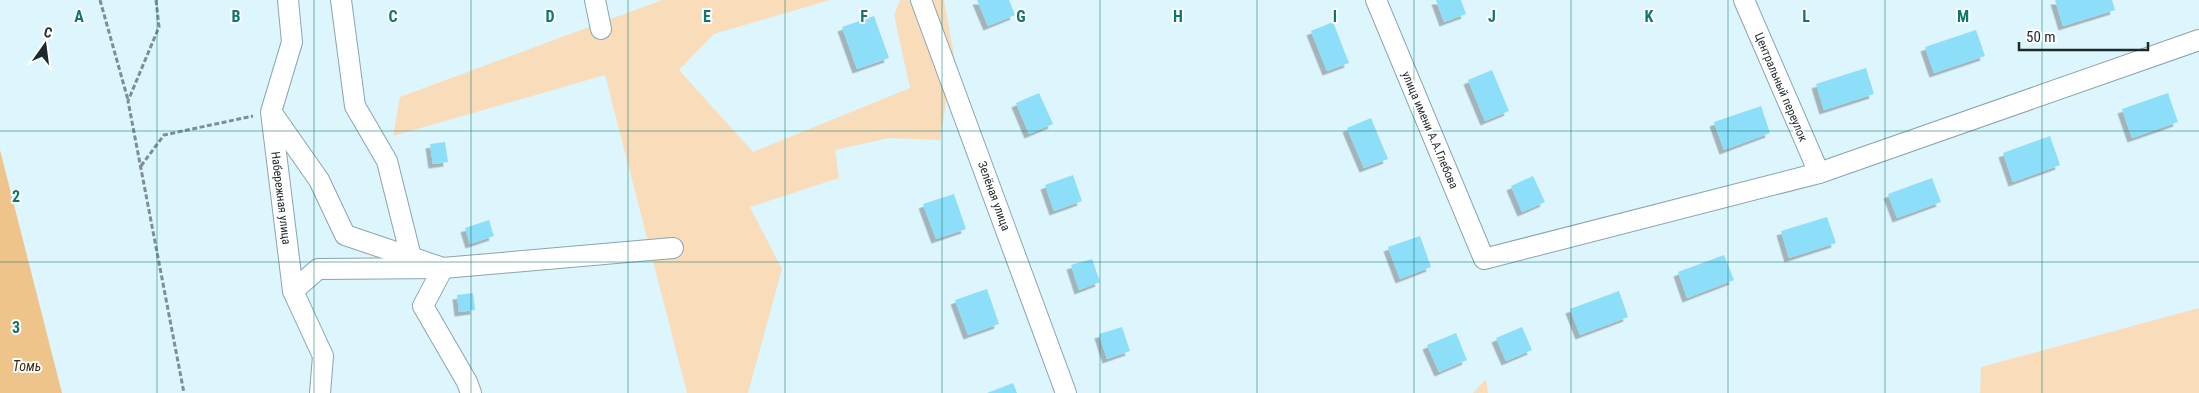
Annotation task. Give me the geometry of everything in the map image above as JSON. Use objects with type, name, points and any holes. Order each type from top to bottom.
[{"type":"street","name":"Набережная улица","points":[[288,0],[292,42],[271,112],[293,291],[322,356],[320,393]]},
{"type":"street","points":[[341,0],[354,106],[387,161],[411,257]]},
{"type":"street","points":[[595,0],[601,29]]},
{"type":"street","name":"Зелёная улица","points":[[921,0],[1066,393]]},
{"type":"street","name":"улица имени А.А.Глебова","points":[[1376,0],[1484,259],[1819,173]]},
{"type":"street","name":"Центральный переулок","points":[[1744,0],[1819,173]]},
{"type":"street","points":[[1819,173],[2199,40]]},
{"type":"street","points":[[271,112],[319,180],[346,235],[443,268]]},
{"type":"street","points":[[293,291],[318,269],[443,268],[673,248]]},
{"type":"street","points":[[443,268],[423,306],[467,382],[471,393]]},
{"type":"path","points":[[100,0],[128,101],[184,393]]},
{"type":"path","points":[[128,101],[159,27],[156,0]]},
{"type":"path","points":[[140,166],[164,135],[271,112]]},
{"type":"shaded area","points":[[662,0],[830,0],[714,34],[679,70],[753,152],[910,88],[894,15],[900,0],[944,0],[954,54],[940,140],[889,138],[835,150],[839,178],[750,207],[782,269],[748,393],[687,393],[605,75],[393,136],[400,97]]},
{"type":"shaded area","points":[[2199,308],[2199,393],[1980,393],[1981,367]]},
{"type":"shaded area","points":[[1486,379],[1488,393],[1473,393]]},
{"type":"water","name":"Томь","points":[[0,150],[62,393],[0,393]]},
{"type":"building","points":[[977,0],[1009,0],[1015,15],[988,26]]},
{"type":"building","points":[[1436,0],[1461,0],[1466,14],[1444,22]]},
{"type":"building","points":[[2055,0],[2112,0],[2115,10],[2063,26]]},
{"type":"building","points":[[874,16],[889,58],[857,69],[842,27]]},
{"type":"building","points":[[1333,22],[1349,63],[1327,71],[1311,31]]},
{"type":"building","points":[[1976,30],[1985,56],[1934,73],[1925,47]]},
{"type":"building","points":[[1866,68],[1874,94],[1824,110],[1816,84]]},
{"type":"building","points":[[1492,70],[1509,111],[1485,121],[1468,80]]},
{"type":"building","points":[[1039,93],[1053,124],[1029,134],[1016,103]]},
{"type":"building","points":[[2168,93],[2178,122],[2132,138],[2122,109]]},
{"type":"building","points":[[1761,106],[1770,133],[1724,150],[1714,122]]},
{"type":"building","points":[[1371,118],[1388,159],[1364,168],[1347,128]]},
{"type":"building","points":[[2050,136],[2060,165],[2013,182],[2003,153]]},
{"type":"building","points":[[445,142],[448,162],[433,164],[430,144]]},
{"type":"building","points":[[1073,175],[1082,201],[1054,211],[1045,185]]},
{"type":"building","points":[[1533,176],[1545,202],[1522,212],[1511,186]]},
{"type":"building","points":[[1932,178],[1941,202],[1897,218],[1888,194]]},
{"type":"building","points":[[954,194],[966,229],[936,239],[923,204]]},
{"type":"building","points":[[1827,217],[1836,243],[1789,258],[1781,231]]},
{"type":"building","points":[[489,220],[494,236],[470,244],[465,228]]},
{"type":"building","points":[[1420,236],[1431,267],[1400,279],[1388,247]]},
{"type":"building","points":[[1724,255],[1734,280],[1687,298],[1678,272]]},
{"type":"building","points":[[1092,259],[1100,282],[1079,290],[1071,265]]},
{"type":"building","points":[[987,289],[999,324],[968,335],[955,300]]},
{"type":"building","points":[[1619,291],[1628,317],[1580,335],[1570,309]]},
{"type":"building","points":[[473,293],[475,310],[459,312],[457,295]]},
{"type":"building","points":[[1122,327],[1130,351],[1107,359],[1099,334]]},
{"type":"building","points":[[1522,327],[1532,350],[1506,361],[1496,338]]},
{"type":"building","points":[[1456,333],[1467,360],[1439,372],[1427,345]]},
{"type":"building","points":[[1013,383],[1017,393],[987,393]]}]
